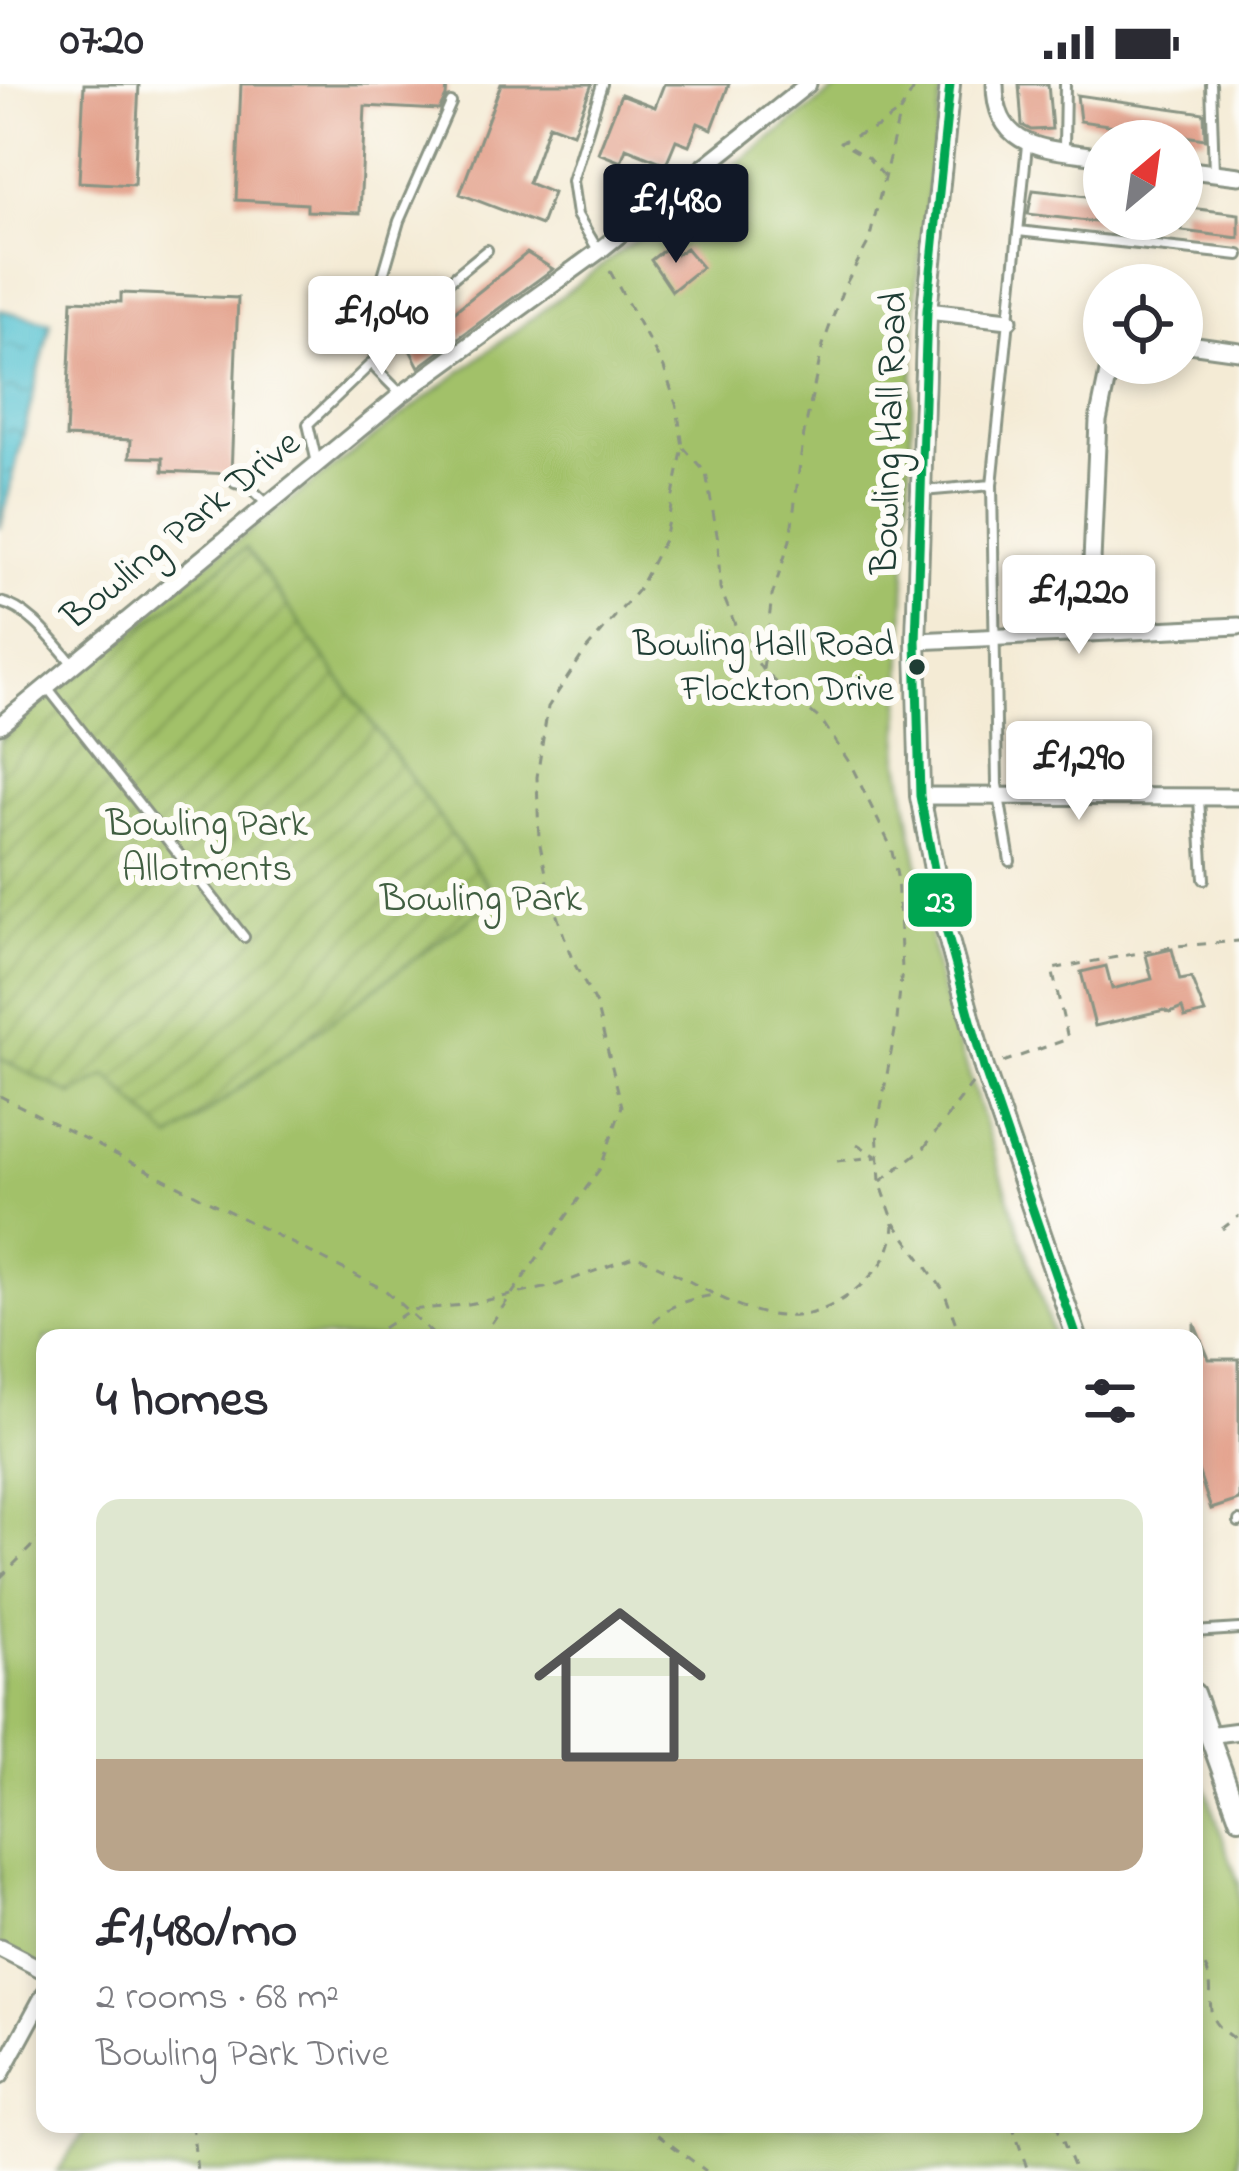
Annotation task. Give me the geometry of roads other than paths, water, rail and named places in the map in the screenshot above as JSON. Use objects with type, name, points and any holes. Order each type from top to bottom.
[{"type":"street","name":"Bowling Park Drive","points":[[0,725],[402,394],[598,251],[808,84]]},
{"type":"street","name":"Bowling Hall Road","points":[[950,84],[927,311],[916,641],[920,796],[944,926],[984,1068],[1074,1329]]},
{"type":"street","points":[[995,84],[1000,122],[1009,134],[1083,153]]},
{"type":"street","points":[[1203,172],[1239,176]]},
{"type":"street","points":[[927,311],[1009,320]]},
{"type":"street","points":[[1203,346],[1239,352]]},
{"type":"street","points":[[1089,631],[1098,421],[1106,384]]},
{"type":"street","points":[[916,641],[1239,626]]},
{"type":"street","points":[[920,796],[1239,797]]},
{"type":"street","points":[[1203,1736],[1239,1731]]},
{"type":"street","points":[[1203,1740],[1239,1818]]},
{"type":"street","points":[[0,1948],[36,1966]]},
{"type":"street","points":[[0,2076],[36,2010]]},
{"type":"lane","points":[[598,251],[578,215],[572,181],[602,84]]},
{"type":"lane","points":[[1064,150],[1065,84]]},
{"type":"lane","points":[[1211,84],[1214,174]]},
{"type":"lane","points":[[402,394],[376,369],[380,286],[399,221],[451,103]]},
{"type":"lane","points":[[1010,861],[999,797],[992,485],[1027,142]]},
{"type":"lane","points":[[1018,231],[1239,255]]},
{"type":"lane","points":[[317,464],[308,424],[376,354],[383,335],[488,250]]},
{"type":"lane","points":[[235,483],[247,485],[267,505]]},
{"type":"lane","points":[[921,491],[992,485]]},
{"type":"lane","points":[[0,602],[38,625],[73,664]]},
{"type":"lane","points":[[46,686],[244,937]]},
{"type":"lane","points":[[1199,797],[1204,880]]},
{"type":"lane","points":[[1203,1632],[1239,1630]]},
{"type":"water","points":[[0,310],[51,322],[0,529]]},
{"type":"place","name":"Bowling Hall Road Flockton Drive","points":[[917,667]]},
{"type":"park label","name":"Bowling Park Allotments","points":[[207,848]]},
{"type":"park label","name":"Bowling Park","points":[[481,900]]}]
